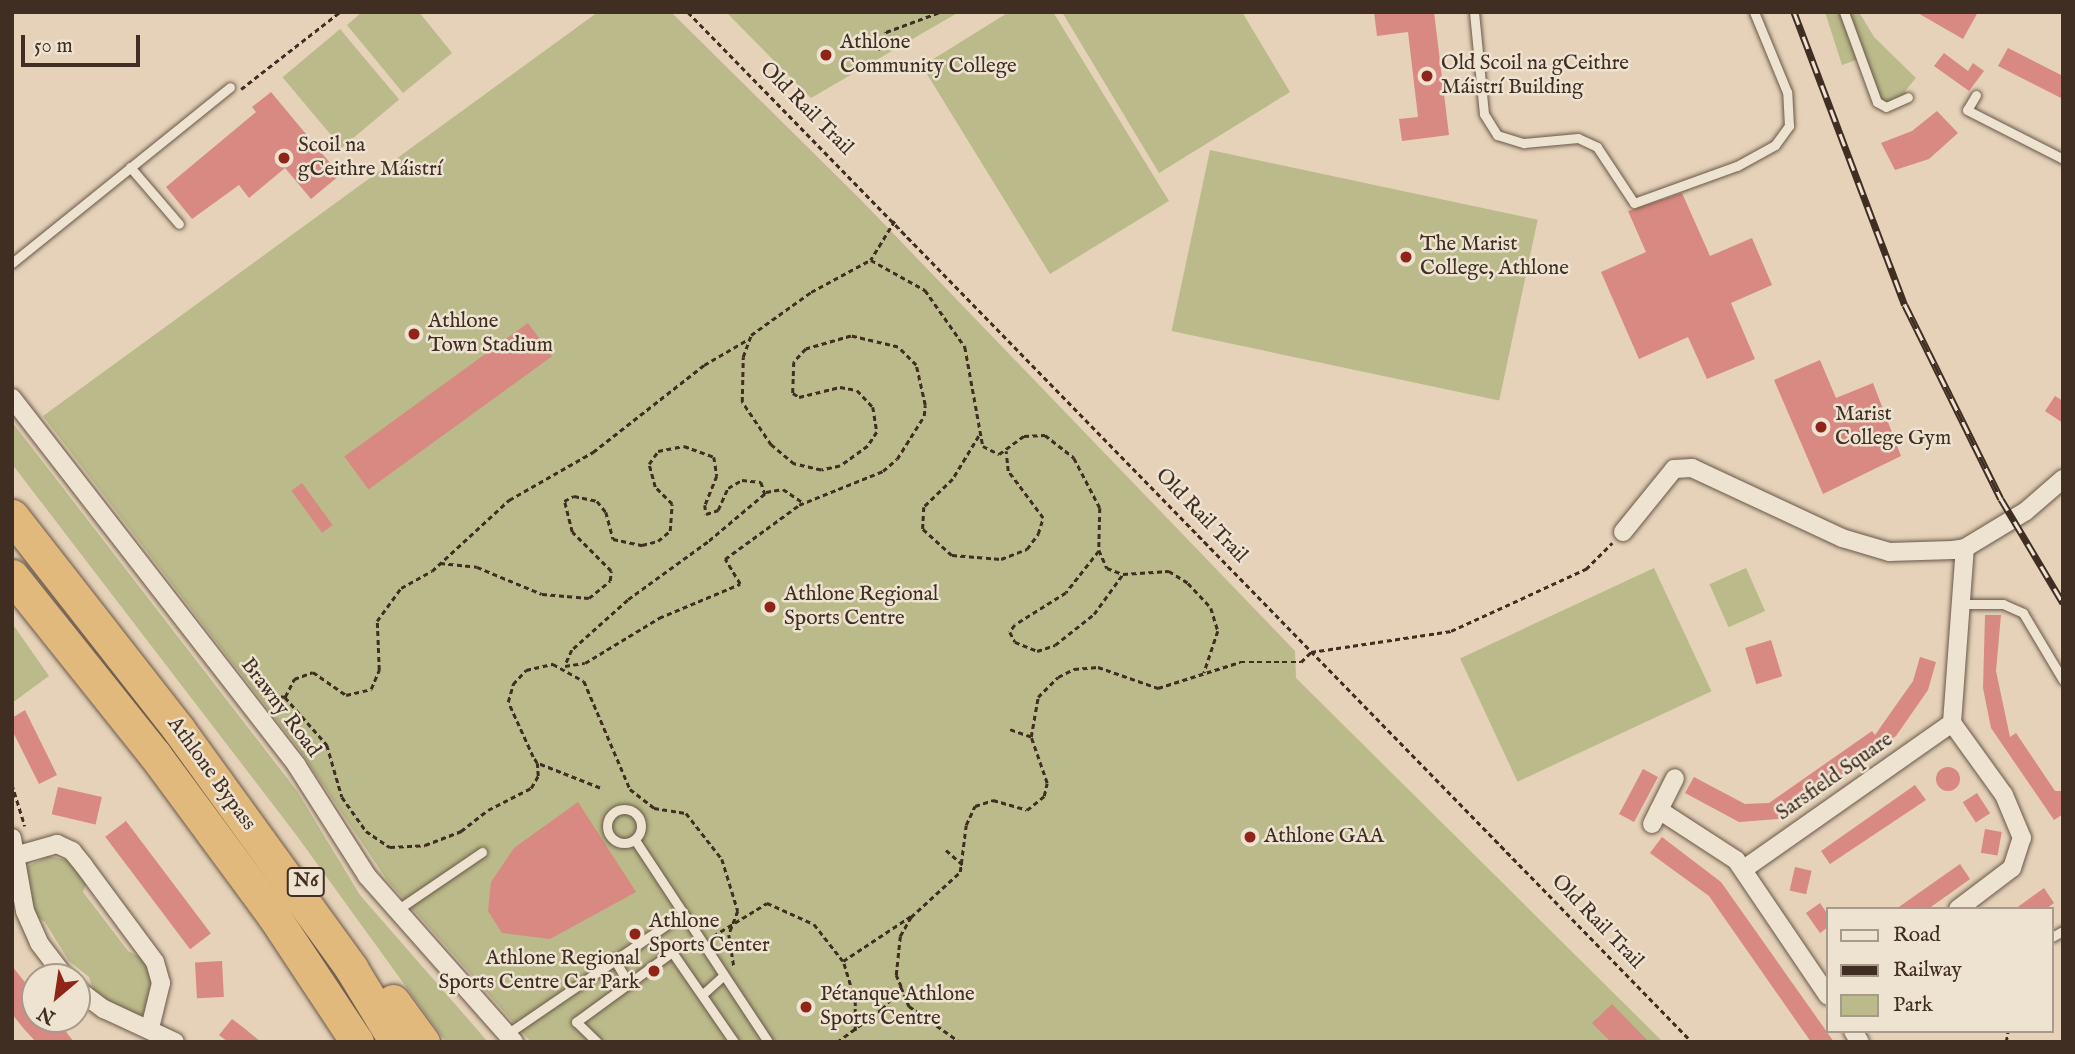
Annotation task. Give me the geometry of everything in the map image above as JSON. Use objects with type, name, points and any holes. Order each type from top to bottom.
[{"type":"highway","name":"Athlone Bypass","points":[[12,516],[179,730],[351,968],[397,1042]]},
{"type":"highway","name":"Athlone Bypass","points":[[12,576],[155,755],[273,915],[357,1042]]},
{"type":"highway","name":"N6","points":[[179,730],[238,791],[423,1042]]},
{"type":"highway","name":"N6","points":[[155,755],[226,874],[335,1042]]},
{"type":"street","name":"Brawny Road","points":[[12,398],[311,786],[354,858],[396,911],[510,1038]]},
{"type":"street","points":[[1623,532],[1674,469],[1692,468],[1842,538],[1877,548],[1965,548],[2026,511],[2063,479]]},
{"type":"street","points":[[1961,907],[2012,868],[2022,838],[2004,795],[1952,723],[1958,604],[1965,548]]},
{"type":"street","name":"Sarsfield Square","points":[[1744,869],[1952,723]]},
{"type":"street","points":[[1675,778],[1656,817],[1719,847],[1744,869],[1826,993]]},
{"type":"street","points":[[54,963],[39,943],[25,911],[14,847],[57,844],[72,851],[84,866],[155,962],[161,983],[150,1028]]},
{"type":"street","points":[[91,999],[104,1009],[150,1028],[175,1042]]},
{"type":"lane","points":[[1474,12],[1485,114],[1497,135],[1524,143],[1578,138],[1597,147],[1634,203],[1737,166],[1775,145],[1789,126],[1787,92],[1754,12]]},
{"type":"lane","points":[[1844,12],[1877,102],[1886,107],[1908,97]]},
{"type":"lane","points":[[12,263],[230,87]]},
{"type":"lane","points":[[1976,95],[1967,110],[2063,159]]},
{"type":"lane","points":[[130,167],[179,224]]},
{"type":"lane","points":[[1958,604],[2003,604],[2023,613],[2063,680]]},
{"type":"lane","points":[[635,840],[768,1042]]},
{"type":"lane","points":[[396,911],[482,852]]},
{"type":"lane","points":[[510,1038],[614,959],[682,914]]},
{"type":"lane","points":[[597,1042],[576,1023],[672,952],[704,993],[734,1042]]},
{"type":"lane","points":[[614,959],[629,984]]},
{"type":"lane","points":[[704,993],[723,976]]},
{"type":"path","points":[[230,87],[246,89],[340,12]]},
{"type":"path","name":"Old Rail Trail","points":[[688,12],[895,221],[1692,1042]]},
{"type":"path","points":[[861,47],[880,49],[886,32],[940,12]]},
{"type":"path","points":[[285,697],[294,679],[313,672],[346,695],[370,689],[379,670],[377,621],[401,588],[440,563],[509,500],[593,452],[704,365],[743,346],[751,335],[811,292],[872,259],[895,221]]},
{"type":"path","points":[[872,259],[925,290],[957,335],[970,362],[980,432],[986,449],[999,454],[1032,433],[1045,435],[1074,458],[1100,508],[1100,550],[1107,568],[1123,574],[1169,571],[1200,593],[1218,631],[1205,673]]},
{"type":"path","points":[[751,335],[743,357],[742,402],[771,445],[794,464],[821,470],[840,466],[868,446],[877,432],[873,407],[857,390],[840,387],[799,397],[793,393],[794,362],[806,349],[838,338],[868,339],[898,347],[911,357],[921,375],[924,416],[897,459],[861,483],[804,503],[724,559],[740,584],[659,618],[585,663],[565,666],[572,650],[628,600],[708,542],[765,492],[783,489],[804,503]]},
{"type":"path","points":[[980,432],[953,479],[924,507],[923,529],[952,555],[1001,559],[1027,549],[1038,534],[1043,518],[1008,471],[1006,451]]},
{"type":"path","points":[[440,563],[477,567],[542,594],[567,599],[589,598],[610,581],[611,571],[572,532],[565,513],[568,497],[597,501],[606,512],[612,539],[642,545],[658,541],[672,524],[670,498],[655,487],[648,470],[653,457],[665,448],[687,446],[715,457],[717,476],[703,510],[706,514],[718,510],[729,488],[741,480],[757,480],[765,492]]},
{"type":"path","points":[[960,1042],[909,1006],[901,987],[897,948],[905,924],[954,880],[963,865],[966,825],[975,806],[993,800],[1027,810],[1044,796],[1047,783],[1031,737],[1038,697],[1058,677],[1074,669],[1098,667],[1157,688],[1240,662],[1301,662],[1311,652],[1451,631],[1586,569],[1623,532]]},
{"type":"path","points":[[1100,550],[1066,593],[1015,625],[1010,632],[1015,642],[1037,651],[1055,645],[1094,614],[1123,574]]},
{"type":"path","points":[[242,695],[285,697],[333,755],[342,797],[368,834],[390,847],[425,845],[461,831],[488,810],[531,788],[538,776],[537,763],[508,702],[522,673],[553,664],[584,681],[630,789],[654,807],[686,813],[722,859],[736,898],[736,919],[729,942],[739,978]]},
{"type":"path","points":[[1008,729],[1031,737]]},
{"type":"path","points":[[537,763],[600,788]]},
{"type":"path","points":[[946,849],[963,865]]},
{"type":"path","points":[[702,944],[757,906],[775,905],[814,924],[843,961],[855,1001],[855,1031]]},
{"type":"path","points":[[843,961],[917,912]]},
{"type":"path","points":[[837,1042],[855,1031],[901,987]]},
{"type":"green space","points":[[362,12],[419,12],[452,53],[403,93],[347,25]]},
{"type":"green space","points":[[598,12],[671,12],[861,200],[1295,651],[1296,678],[1663,1042],[531,1042],[387,880],[301,752],[43,416]]},
{"type":"green space","name":"Athlone Community College","points":[[726,12],[959,12],[811,98]]},
{"type":"green space","points":[[1009,12],[1053,12],[1169,201],[1050,274],[922,66]]},
{"type":"green space","points":[[1062,12],[1242,12],[1290,92],[1159,173]]},
{"type":"green space","points":[[1825,12],[1859,12],[1874,37],[1916,78],[1905,91],[1908,97],[1886,107],[1877,102],[1859,59],[1842,65]]},
{"type":"green space","points":[[340,29],[399,99],[342,148],[283,77]]},
{"type":"green space","points":[[1210,150],[1538,220],[1499,401],[1172,331]]},
{"type":"green space","points":[[12,422],[297,791],[360,895],[488,1042],[446,1042],[297,836],[12,464]]},
{"type":"green space","points":[[1654,568],[1711,691],[1518,782],[1460,658]]},
{"type":"green space","points":[[1746,568],[1765,611],[1729,627],[1709,584]]},
{"type":"green space","points":[[14,626],[49,676],[12,703],[12,627]]},
{"type":"green space","points":[[49,856],[70,861],[86,884],[83,892],[128,951],[144,959],[155,983],[146,1012],[139,1016],[94,993],[91,963],[69,961],[45,922],[33,915],[26,867]]},
{"type":"building","name":"Old Scoil na gCeithre Máistrí Building","points":[[1374,12],[1434,12],[1449,135],[1402,141],[1399,119],[1418,117],[1408,32],[1377,36]]},
{"type":"building","points":[[1916,12],[1978,12],[1963,39]]},
{"type":"building","points":[[2008,48],[2063,76],[2063,99],[1998,66]]},
{"type":"building","points":[[1944,53],[1968,71],[1973,63],[1984,71],[1969,91],[1934,66]]},
{"type":"building","points":[[271,92],[340,175],[311,199],[285,168],[249,198],[239,185],[192,219],[166,187],[256,112],[252,107]]},
{"type":"building","points":[[1937,111],[1958,133],[1929,159],[1895,170],[1881,143],[1912,131]]},
{"type":"building","points":[[1682,193],[1710,256],[1752,238],[1772,285],[1731,303],[1755,359],[1707,379],[1688,337],[1639,359],[1601,272],[1646,252],[1628,211]]},
{"type":"building","points":[[528,323],[552,356],[368,490],[344,456]]},
{"type":"building","name":"Marist College Gym","points":[[1820,360],[1836,398],[1873,383],[1901,456],[1823,494],[1774,380]]},
{"type":"building","points":[[2055,396],[2063,401],[2063,423],[2045,411]]},
{"type":"building","points":[[302,483],[333,525],[322,533],[291,491]]},
{"type":"building","points":[[1985,615],[2001,615],[1996,671],[2010,737],[2016,733],[2055,791],[2063,791],[2063,814],[2054,820],[1991,728],[1983,688]]},
{"type":"building","points":[[1771,640],[1782,676],[1756,684],[1745,648]]},
{"type":"building","points":[[1920,657],[1936,662],[1928,690],[1896,736],[1778,819],[1739,822],[1685,793],[1694,777],[1745,804],[1769,803],[1872,731],[1875,735],[1913,681]]},
{"type":"building","points":[[25,710],[57,775],[39,784],[12,730],[12,718]]},
{"type":"building","points":[[1948,767],[1956,771],[1960,779],[1956,787],[1948,791],[1940,787],[1936,779],[1940,771]]},
{"type":"building","points":[[1643,769],[1658,777],[1634,822],[1619,814]]},
{"type":"building","points":[[1915,785],[1926,800],[1830,864],[1821,851]]},
{"type":"building","points":[[58,787],[102,797],[96,824],[52,814]]},
{"type":"building","points":[[1977,793],[1990,813],[1976,822],[1963,802]]},
{"type":"building","points":[[578,802],[636,892],[550,939],[502,933],[488,911],[491,882],[514,848]]},
{"type":"building","points":[[126,821],[211,934],[190,949],[105,837]]},
{"type":"building","points":[[1985,829],[2002,832],[1998,856],[1981,853]]},
{"type":"building","points":[[1662,837],[1721,882],[1834,1042],[1811,1042],[1709,896],[1650,853]]},
{"type":"building","points":[[1960,864],[1970,879],[1931,907],[1899,907]]},
{"type":"building","points":[[1795,867],[1812,871],[1806,894],[1790,890]]},
{"type":"building","points":[[2044,888],[2054,903],[2049,907],[2018,907]]},
{"type":"building","points":[[1820,903],[1826,912],[1826,928],[1820,933],[1806,913]]},
{"type":"building","points":[[222,961],[224,997],[197,998],[195,962]]},
{"type":"building","points":[[12,966],[21,977],[21,1025],[12,1014]]},
{"type":"building","points":[[1612,1004],[1649,1042],[1611,1042],[1592,1023]]},
{"type":"building","points":[[232,1019],[261,1042],[228,1042],[219,1035]]},
{"type":"building","points":[[28,1033],[67,1033],[74,1042],[36,1042]]},
{"type":"railway","points":[[1794,12],[1905,305],[2001,499],[2063,603]]},
{"type":"place","name":"Athlone Community College","points":[[826,55]]},
{"type":"place","name":"Old Scoil na gCeithre Máistrí Building","points":[[1427,76]]},
{"type":"place","name":"Scoil na gCeithre Máistrí","points":[[284,158]]},
{"type":"place","name":"The Marist College, Athlone","points":[[1406,257]]},
{"type":"place","name":"Athlone Town Stadium","points":[[414,334]]},
{"type":"place","name":"Marist College Gym","points":[[1821,427]]},
{"type":"place","name":"Athlone Regional Sports Centre","points":[[770,607]]},
{"type":"place","name":"Athlone GAA","points":[[1250,837]]},
{"type":"place","name":"Athlone Sports Center","points":[[635,934]]},
{"type":"place","name":"Athlone Regional Sports Centre Car Park","points":[[654,971]]},
{"type":"place","name":"Pétanque Athlone Sports Centre","points":[[806,1007]]}]
